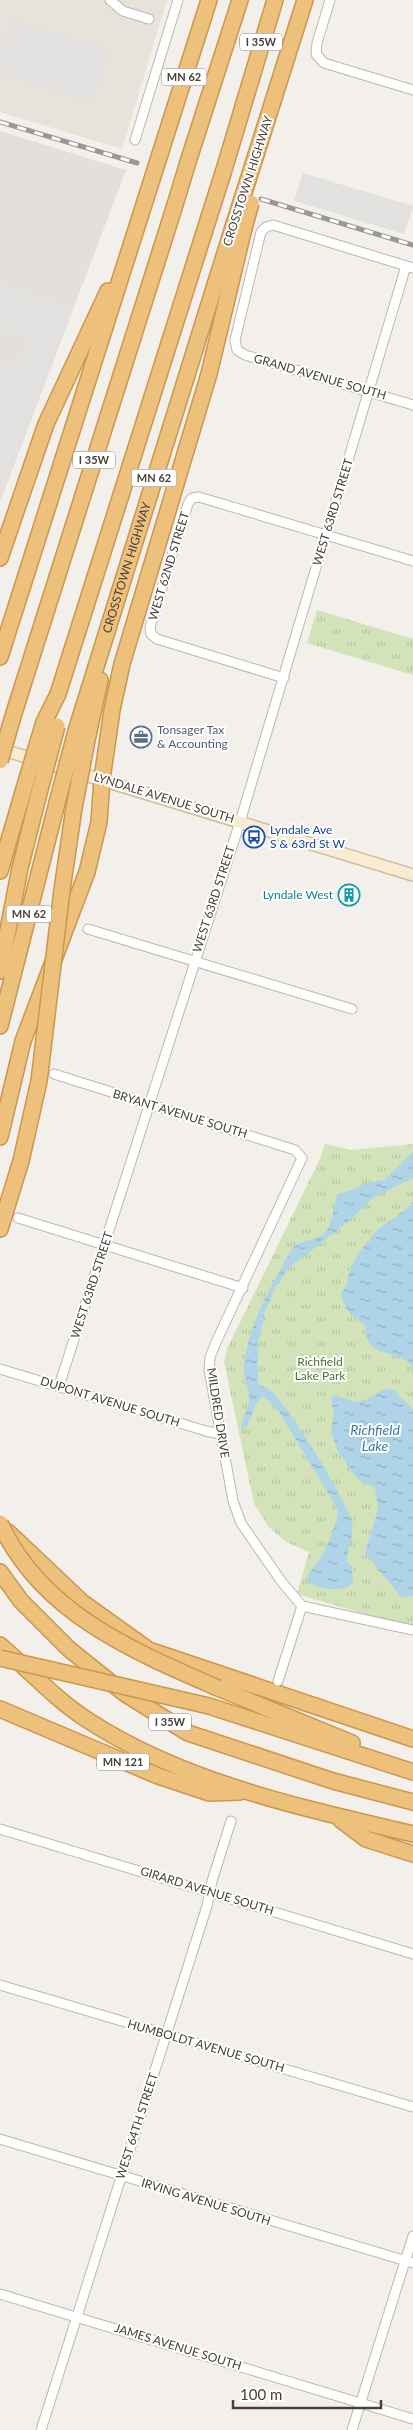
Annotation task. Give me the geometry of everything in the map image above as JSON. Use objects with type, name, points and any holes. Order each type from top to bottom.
[{"type":"highway","name":"MN 62","points":[[0,657],[209,0]]},
{"type":"highway","name":"I 35W","points":[[0,761],[240,0]]},
{"type":"highway","name":"I 35W","points":[[0,871],[23,792],[51,724],[58,694],[223,173],[275,0]]},
{"type":"highway","name":"CROSSTOWN HIGHWAY","points":[[0,1026],[57,803],[82,733],[106,628],[239,226],[267,120],[305,0]]},
{"type":"highway","points":[[0,1137],[22,1040],[87,872],[99,822],[102,779],[112,710],[122,664],[209,374],[239,226]]},
{"type":"highway","points":[[0,558],[46,424],[135,233]]},
{"type":"highway","points":[[0,971],[20,868],[38,797],[51,724]]},
{"type":"highway","points":[[0,1229],[21,1161],[39,1082],[82,733]]},
{"type":"highway","points":[[0,1523],[10,1546],[40,1584],[83,1621],[138,1653],[413,1770]]},
{"type":"highway","points":[[0,1523],[82,1602],[149,1650],[413,1739]]},
{"type":"highway","name":"I 35W","points":[[0,1572],[21,1601],[69,1649],[124,1693],[188,1733],[333,1781],[413,1802]]},
{"type":"highway","points":[[1,1649],[209,1706],[413,1770]]},
{"type":"highway","points":[[1,1649],[42,1685],[89,1721],[150,1754],[251,1792],[333,1815],[413,1834]]},
{"type":"highway","name":"MN 121","points":[[0,1711],[158,1776],[209,1793],[251,1792]]},
{"type":"highway","points":[[333,1815],[366,1838],[413,1854]]},
{"type":"main road","name":"LYNDALE AVENUE SOUTH","points":[[0,749],[413,875]]},
{"type":"street","points":[[110,0],[123,11],[149,19]]},
{"type":"street","points":[[135,140],[178,0]]},
{"type":"street","points":[[330,0],[317,43],[316,54],[324,63],[413,90]]},
{"type":"street","name":"GRAND AVENUE SOUTH","points":[[410,267],[273,225],[266,227],[261,232],[235,340],[237,350],[245,355],[413,405]]},
{"type":"street","name":"WEST 63RD STREET","points":[[59,1386],[240,822],[369,392],[410,267]]},
{"type":"street","name":"WEST 62ND STREET","points":[[284,678],[157,639],[151,634],[150,627],[188,504],[192,498],[198,497],[326,535]]},
{"type":"street","points":[[326,535],[413,561]]},
{"type":"street","points":[[88,929],[352,1009]]},
{"type":"street","name":"BRYANT AVENUE SOUTH","points":[[54,1074],[295,1150],[302,1158]]},
{"type":"street","name":"MILDRED DRIVE","points":[[302,1158],[210,1358],[209,1370],[233,1501],[241,1523],[281,1581],[302,1606]]},
{"type":"street","points":[[18,1218],[243,1288]]},
{"type":"street","name":"DUPONT AVENUE SOUTH","points":[[0,1369],[197,1429],[220,1434]]},
{"type":"street","points":[[278,1681],[302,1606],[413,1630]]},
{"type":"street","name":"WEST 64TH STREET","points":[[41,2430],[231,1821]]},
{"type":"street","name":"GIRARD AVENUE SOUTH","points":[[0,1829],[413,1954]]},
{"type":"street","name":"HUMBOLDT AVENUE SOUTH","points":[[0,1985],[413,2107]]},
{"type":"street","name":"IRVING AVENUE SOUTH","points":[[0,2139],[409,2262]]},
{"type":"street","points":[[352,2430],[409,2262],[413,2236]]},
{"type":"street","name":"JAMES AVENUE SOUTH","points":[[0,2294],[413,2419]]},
{"type":"shaded area","points":[[0,0],[167,0],[122,149],[0,112]]},
{"type":"shaded area","points":[[11,19],[109,49],[92,103],[0,75],[0,56]]},
{"type":"shaded area","points":[[0,131],[126,170],[0,502]]},
{"type":"shaded area","points":[[303,173],[413,206],[404,234],[294,201]]},
{"type":"shaded area","points":[[0,285],[72,308],[0,498],[0,358],[20,364],[28,339],[0,330]]},
{"type":"green space","points":[[317,610],[413,639],[413,675],[307,643]]},
{"type":"green space","name":"Richfield Lake Park","points":[[325,1144],[352,1150],[413,1144],[413,1628],[297,1594],[309,1552],[286,1542],[269,1527],[254,1504],[224,1362],[227,1349],[319,1161]]},
{"type":"water","name":"Richfield Lake","points":[[413,1152],[413,1178],[373,1198],[348,1222],[288,1269],[275,1288],[265,1312],[258,1344],[258,1383],[271,1391],[303,1433],[340,1495],[352,1523],[347,1560],[352,1568],[353,1583],[337,1589],[318,1587],[307,1581],[308,1577],[329,1541],[338,1510],[278,1410],[263,1396],[256,1403],[247,1427],[242,1430],[242,1422],[249,1401],[244,1368],[247,1347],[263,1303],[293,1247],[299,1243],[316,1239],[328,1229],[338,1194],[352,1190],[365,1183],[384,1180]]},
{"type":"water","points":[[413,1202],[413,1367],[398,1356],[383,1352],[371,1345],[364,1324],[348,1312],[341,1293],[347,1283],[354,1261],[373,1235]]},
{"type":"water","name":"Richfield Lake","points":[[385,1389],[394,1390],[413,1410],[413,1596],[402,1598],[365,1553],[378,1509],[375,1488],[358,1480],[337,1450],[331,1431],[334,1411],[331,1399],[334,1395],[357,1402],[368,1399]]},
{"type":"railway","points":[[0,122],[137,163]]},
{"type":"railway","points":[[261,199],[413,245]]},
{"type":"place","name":"Tonsager Tax & Accounting","points":[[141,737]]},
{"type":"place","name":"Lyndale Ave S & 63rd St W","points":[[254,837]]},
{"type":"place","name":"Lyndale West","points":[[349,895]]}]
